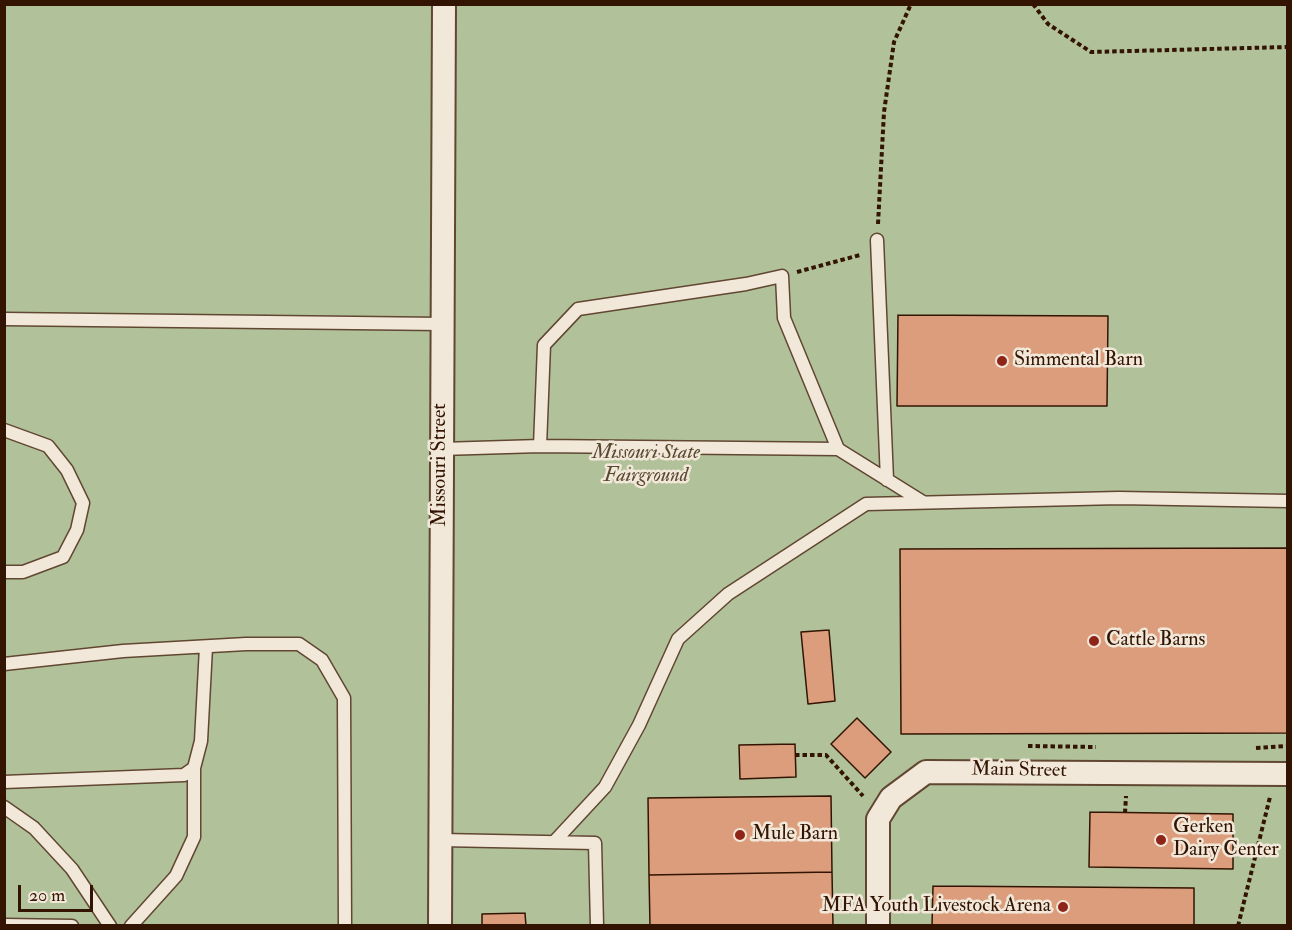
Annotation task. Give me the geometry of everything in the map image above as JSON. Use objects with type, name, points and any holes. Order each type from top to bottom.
[{"type":"street","name":"Missouri Street","points":[[440,926],[444,4]]},
{"type":"street","name":"Main Street","points":[[878,926],[878,819],[891,798],[926,772],[1285,774]]},
{"type":"lane","points":[[878,240],[887,480]]},
{"type":"lane","points":[[540,446],[544,345],[578,309],[746,284],[782,276],[784,318],[838,449]]},
{"type":"lane","points":[[4,319],[442,324]]},
{"type":"lane","points":[[4,430],[48,446],[67,470],[83,503],[77,530],[63,557],[23,572],[4,572]]},
{"type":"lane","points":[[441,449],[540,446],[838,449],[923,502]]},
{"type":"lane","points":[[554,842],[605,787],[639,725],[678,639],[728,594],[866,504],[1119,498],[1287,501]]},
{"type":"lane","points":[[4,664],[123,651],[299,644],[322,660],[344,698],[345,926]]},
{"type":"lane","points":[[131,926],[176,876],[194,837],[194,768],[201,741],[206,647]]},
{"type":"lane","points":[[4,782],[184,775],[194,768]]},
{"type":"lane","points":[[4,807],[34,828],[72,869],[110,926]]},
{"type":"lane","points":[[441,840],[595,843],[597,926]]},
{"type":"lane","points":[[4,925],[72,926]]},
{"type":"path","points":[[782,276],[871,252],[878,240],[884,112],[894,42],[910,4]]},
{"type":"path","points":[[1033,4],[1048,24],[1091,52],[1287,47]]},
{"type":"path","points":[[1238,926],[1272,786],[1285,774]]},
{"type":"green space","name":"Missouri State Fairground","points":[[5,5],[1287,5],[1287,925],[5,925]]},
{"type":"building","name":"Simmental Barn","points":[[898,315],[1108,316],[1107,406],[897,406]]},
{"type":"building","name":"Cattle Barns","points":[[1288,548],[1288,733],[901,734],[900,549]]},
{"type":"building","points":[[829,630],[835,701],[808,704],[801,632]]},
{"type":"building","points":[[857,718],[891,752],[865,778],[831,744]]},
{"type":"building","points":[[795,744],[796,777],[740,779],[739,745]]},
{"type":"building","name":"Mule Barn","points":[[831,796],[832,872],[649,875],[648,798]]},
{"type":"building","name":"Gerken Dairy Center","points":[[1090,812],[1233,814],[1233,869],[1089,867]]},
{"type":"building","points":[[832,872],[833,926],[650,926],[649,875]]},
{"type":"building","name":"MFA Youth Livestock Arena","points":[[933,886],[1194,888],[1194,926],[932,926]]},
{"type":"building","points":[[525,913],[526,926],[482,926],[482,914]]},
{"type":"place","name":"Simmental Barn","points":[[1002,361]]},
{"type":"place","name":"Cattle Barns","points":[[1094,641]]},
{"type":"place","name":"Mule Barn","points":[[740,835]]},
{"type":"place","name":"Gerken Dairy Center","points":[[1161,840]]},
{"type":"place","name":"MFA Youth Livestock Arena","points":[[1063,907]]}]
